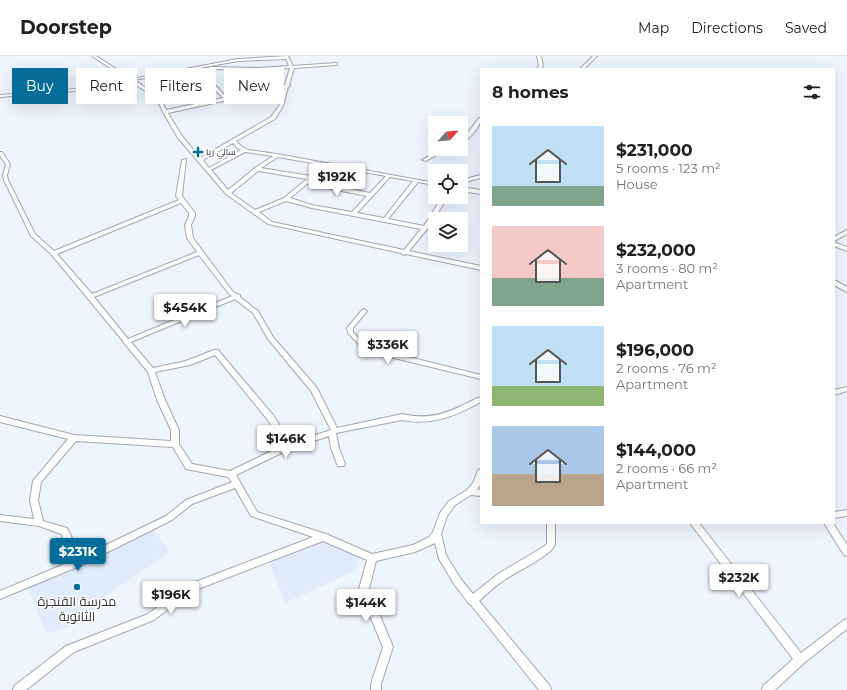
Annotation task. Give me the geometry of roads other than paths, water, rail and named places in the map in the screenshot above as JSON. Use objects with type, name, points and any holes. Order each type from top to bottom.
[{"type":"street","points":[[94,56],[113,68]]},
{"type":"street","points":[[539,56],[541,66],[540,68]]},
{"type":"street","points":[[583,68],[595,56]]},
{"type":"street","points":[[196,68],[238,60],[286,57],[292,68],[281,106],[273,118],[200,160]]},
{"type":"street","points":[[284,68],[336,64]]},
{"type":"street","points":[[137,83],[159,98],[165,112],[180,137],[228,193],[270,224],[480,268]]},
{"type":"street","points":[[284,87],[288,86]]},
{"type":"street","points":[[216,89],[224,97]]},
{"type":"street","points":[[0,96],[76,90]]},
{"type":"street","points":[[165,112],[224,99]]},
{"type":"street","points":[[468,137],[480,120]]},
{"type":"street","points":[[234,141],[244,150],[428,183]]},
{"type":"street","points":[[208,170],[244,150]]},
{"type":"street","points":[[0,153],[8,164],[5,175],[6,180],[33,235],[53,253],[151,371],[161,400],[175,430],[175,444],[188,467],[231,474],[289,446],[334,432],[402,418],[410,420],[430,420],[463,410],[480,400]]},
{"type":"street","points":[[228,193],[277,155]]},
{"type":"street","points":[[424,160],[432,156]]},
{"type":"street","points":[[184,160],[179,189],[182,201],[192,213],[188,225],[190,238],[231,293],[238,296],[256,312],[270,338],[314,390],[334,432],[335,448],[341,464]]},
{"type":"street","points":[[255,212],[286,199],[326,165]]},
{"type":"street","points":[[257,169],[371,194]]},
{"type":"street","points":[[353,214],[389,176]]},
{"type":"street","points":[[468,180],[480,176]]},
{"type":"street","points":[[385,220],[416,181]]},
{"type":"street","points":[[468,190],[480,192]]},
{"type":"street","points":[[286,199],[312,206],[425,228]]},
{"type":"street","points":[[53,253],[182,201]]},
{"type":"street","points":[[404,253],[425,228],[440,204]]},
{"type":"street","points":[[835,238],[847,232]]},
{"type":"street","points":[[835,244],[847,249]]},
{"type":"street","points":[[90,297],[201,252]]},
{"type":"street","points":[[835,283],[847,290]]},
{"type":"street","points":[[126,342],[238,296]]},
{"type":"street","points":[[364,311],[350,328],[350,332],[363,346],[391,355],[480,377]]},
{"type":"street","points":[[151,371],[188,362],[216,352],[270,417],[289,446]]},
{"type":"street","points":[[835,393],[847,389]]},
{"type":"street","points":[[0,419],[74,438],[175,444]]},
{"type":"street","points":[[39,523],[34,500],[37,481],[74,438]]},
{"type":"street","points":[[231,474],[254,514],[323,537],[372,558],[415,548],[432,540],[437,534],[443,515],[452,503],[470,492],[477,484],[480,475]]},
{"type":"street","points":[[0,595],[79,562],[169,518],[189,502],[236,484]]},
{"type":"street","points":[[470,492],[480,493]]},
{"type":"street","points":[[835,515],[847,513]]},
{"type":"street","points":[[0,518],[39,523],[64,532],[79,562]]},
{"type":"street","points":[[472,601],[518,566],[543,552],[551,545],[551,524]]},
{"type":"street","points":[[695,524],[800,660]]},
{"type":"street","points":[[829,524],[847,552]]},
{"type":"street","points":[[437,534],[442,556],[457,582],[546,690]]},
{"type":"street","points":[[18,690],[70,649],[151,617],[190,588],[323,537]]},
{"type":"street","points":[[372,558],[364,589],[388,647],[376,684],[376,690]]},
{"type":"street","points":[[767,690],[800,660],[847,623]]},
{"type":"place","name":"سالي ريا","points":[[198,152]]},
{"type":"place","name":"مدرسة القنجرة الثانوية","points":[[77,587]]}]
